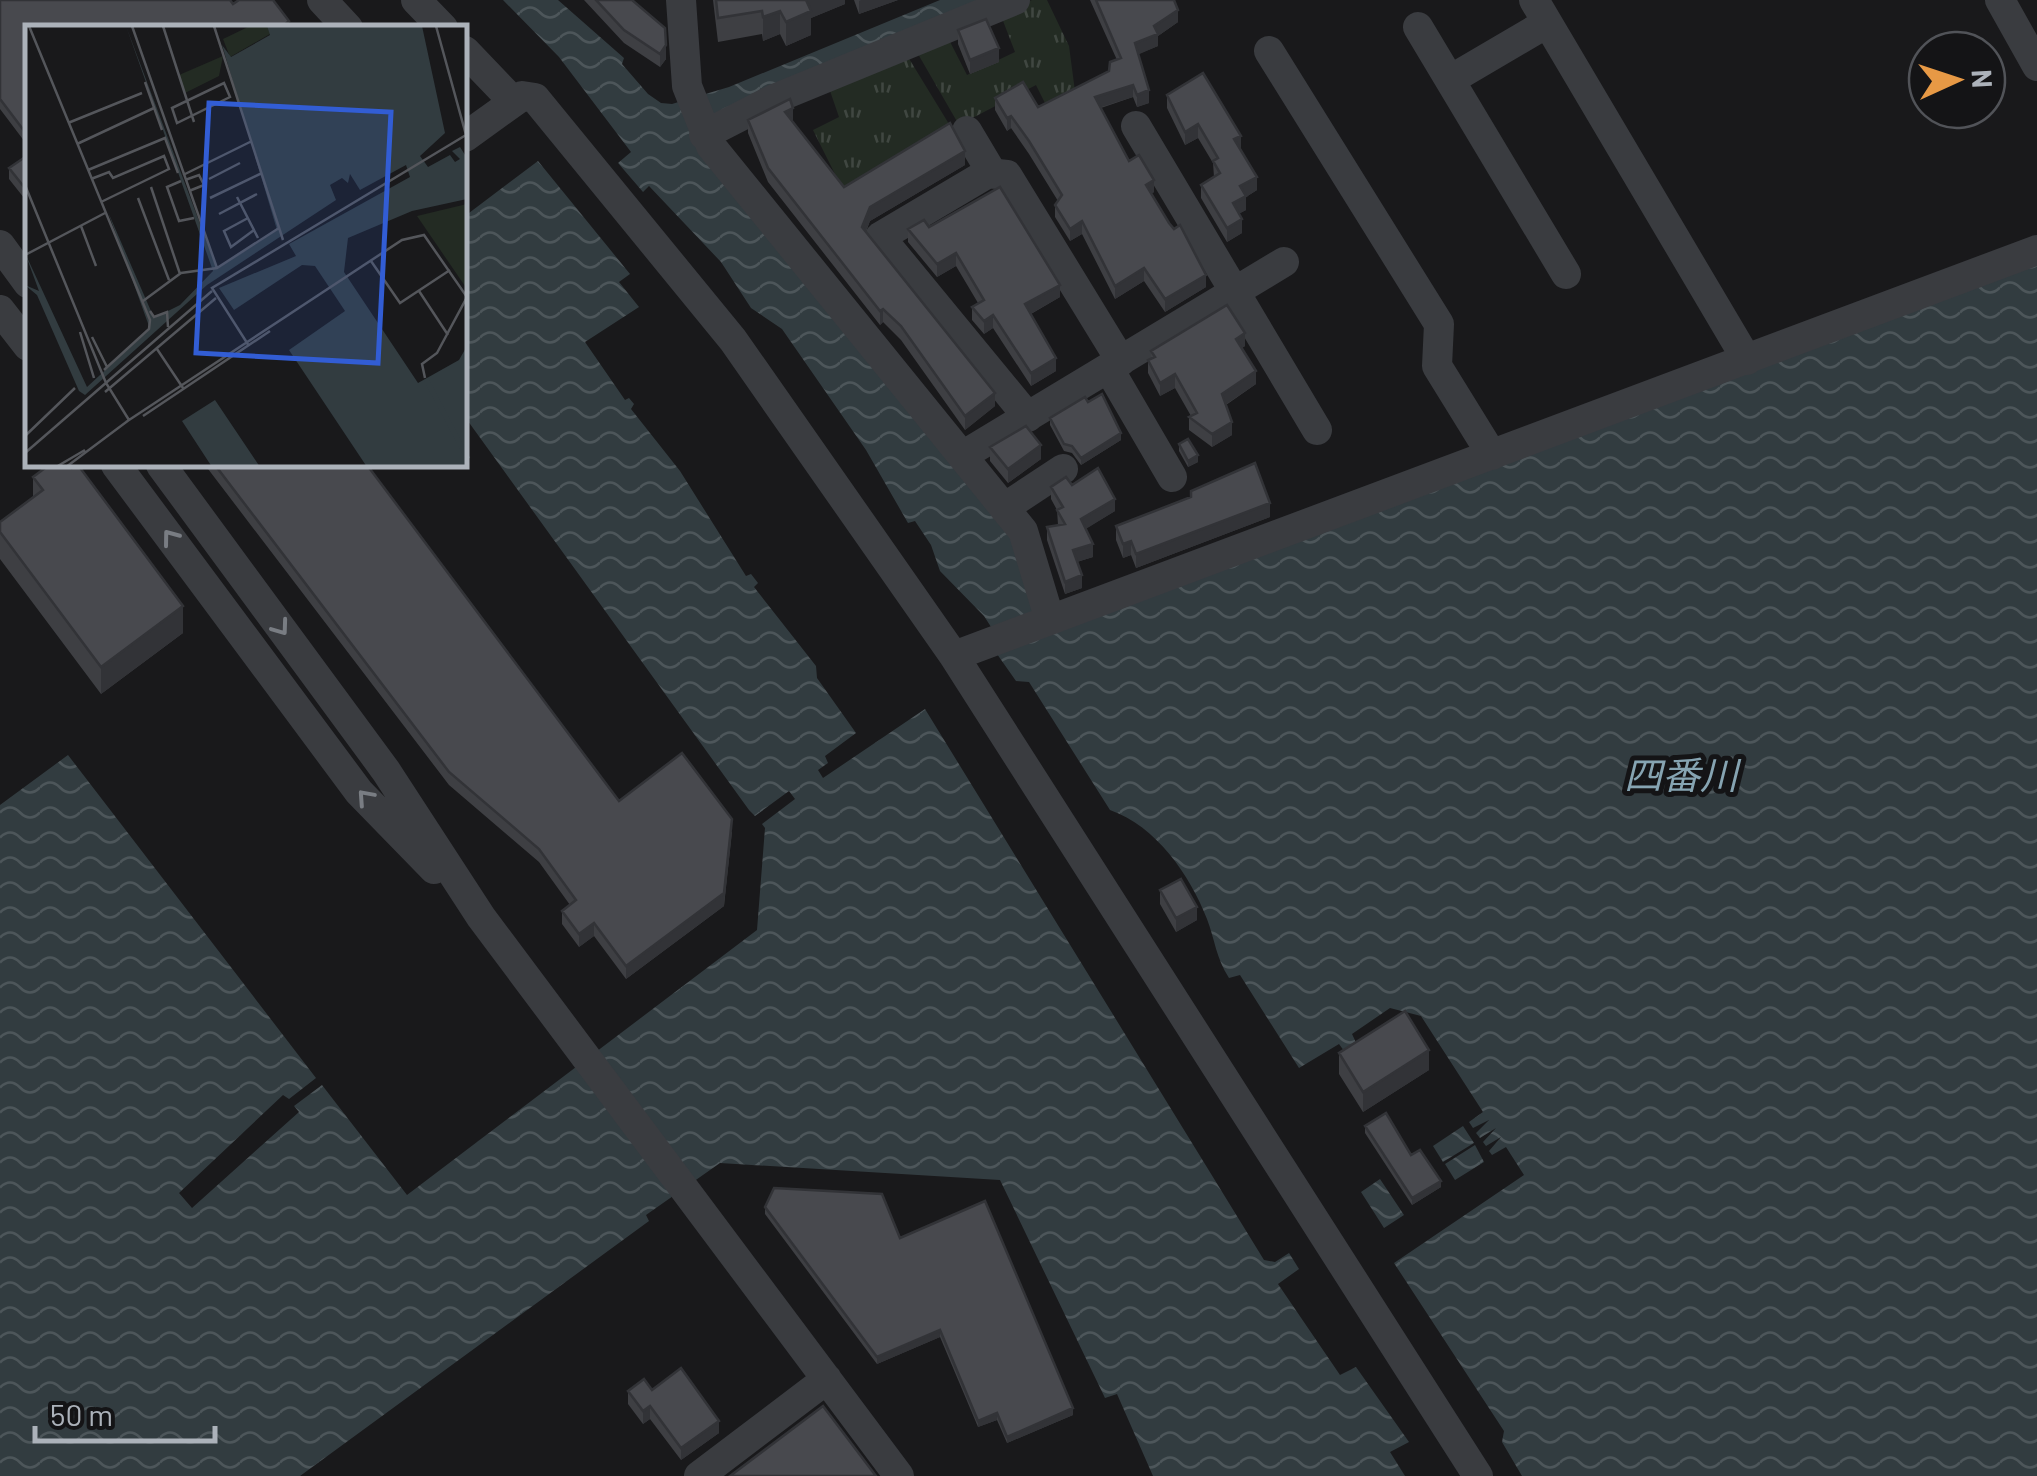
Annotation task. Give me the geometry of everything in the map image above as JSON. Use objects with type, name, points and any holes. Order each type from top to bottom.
[{"type":"street","points":[[322,0],[345,25]]},
{"type":"street","points":[[416,0],[439,25]]},
{"type":"street","points":[[681,0],[690,98],[703,133],[1023,531],[1046,618]]},
{"type":"street","points":[[703,133],[774,99],[1014,0]]},
{"type":"street","points":[[2000,0],[2037,66]]},
{"type":"street","points":[[1450,80],[1540,12],[1747,360]]},
{"type":"street","points":[[1418,27],[1566,274]]},
{"type":"street","points":[[1269,51],[1439,324],[1437,366],[1492,455]]},
{"type":"street","points":[[468,54],[513,101]]},
{"type":"street","points":[[468,135],[522,96],[535,98],[688,281],[954,656],[1478,1476]]},
{"type":"street","points":[[1136,126],[1317,430]]},
{"type":"street","points":[[967,131],[992,174]]},
{"type":"street","points":[[1028,417],[880,237],[992,174],[1007,175],[1115,365],[1172,477]]},
{"type":"street","points":[[0,245],[25,279]]},
{"type":"street","points":[[954,656],[1046,618],[2037,250]]},
{"type":"street","points":[[962,456],[1284,262]]},
{"type":"street","points":[[0,310],[25,342]]},
{"type":"street","points":[[118,468],[359,792],[481,918]]},
{"type":"street","points":[[164,468],[386,771],[481,918],[899,1476]]},
{"type":"street","points":[[1004,508],[1062,469]]},
{"type":"street","points":[[699,1476],[826,1379]]},
{"type":"green space","points":[[1032,0],[1047,0],[1069,46],[1076,99],[1049,111],[1036,85],[959,125],[914,47],[946,34],[967,75],[1015,52],[1000,13]]},
{"type":"green space","points":[[905,52],[952,129],[844,192],[813,130],[839,117],[828,85]]},
{"type":"water","name":"四番川","points":[[503,0],[558,0],[624,58],[622,64],[648,94],[661,103],[672,104],[729,87],[940,0],[994,0],[694,133],[1021,539],[1043,629],[2037,264],[2037,1476],[1522,1476],[1502,1442],[1504,1431],[1394,1263],[1524,1175],[1506,1147],[1492,1155],[1489,1151],[1501,1137],[1486,1146],[1483,1142],[1496,1128],[1480,1138],[1476,1133],[1489,1120],[1473,1128],[1469,1122],[1483,1112],[1421,1016],[1390,1008],[1352,1034],[1359,1049],[1347,1055],[1339,1044],[1299,1068],[1240,975],[1229,978],[1200,902],[1181,869],[1142,828],[1110,810],[1029,682],[1016,681],[997,654],[993,630],[984,616],[940,571],[931,545],[915,521],[908,523],[866,450],[782,329],[751,308],[721,262],[649,186],[643,192],[618,163],[631,152],[559,57]]},
{"type":"water","points":[[538,161],[630,274],[619,282],[639,307],[585,342],[625,400],[629,398],[634,404],[631,409],[680,471],[746,576],[751,574],[758,583],[754,587],[816,666],[817,678],[856,733],[825,756],[828,763],[818,770],[823,778],[925,709],[1264,1260],[1275,1262],[1289,1253],[1299,1269],[1278,1284],[1340,1375],[1356,1367],[1409,1442],[1390,1452],[1405,1476],[1153,1476],[1117,1394],[1105,1398],[1000,1180],[720,1163],[646,1215],[649,1221],[300,1476],[0,1476],[0,805],[68,755],[316,1078],[289,1099],[283,1095],[179,1193],[192,1208],[299,1112],[294,1106],[322,1085],[407,1195],[757,930],[765,828],[762,824],[795,799],[789,791],[755,816],[749,810],[468,421],[468,214]]},
{"type":"water","points":[[1463,1126],[1474,1143],[1443,1162],[1433,1146]]},
{"type":"water","points":[[1475,1145],[1484,1162],[1455,1180],[1445,1164]]},
{"type":"water","points":[[1380,1179],[1404,1215],[1384,1228],[1361,1192]]},
{"type":"building","points":[[0,0],[230,0],[233,4],[239,0],[273,0],[289,21],[284,25],[25,25],[25,132],[0,99]]},
{"type":"building","points":[[596,0],[632,0],[665,28],[666,45],[660,54],[624,30]]},
{"type":"building","points":[[716,0],[806,0],[811,11],[786,22],[780,11],[763,17],[762,11],[718,18]]},
{"type":"building","points":[[1096,0],[1174,0],[1178,10],[1154,26],[1158,34],[1135,43],[1149,90],[1137,95],[1133,85],[1095,97],[1129,161],[1139,155],[1154,180],[1146,185],[1174,229],[1180,225],[1206,275],[1165,299],[1144,268],[1115,286],[1082,221],[1070,229],[1055,205],[1062,195],[1029,141],[995,98],[1023,82],[1038,107],[1109,71],[1110,62],[1121,58]]},
{"type":"building","points":[[986,19],[999,48],[970,60],[958,30]]},
{"type":"building","points":[[1203,73],[1241,136],[1234,139],[1257,177],[1240,186],[1246,196],[1233,203],[1242,219],[1227,228],[1201,185],[1220,173],[1213,161],[1218,158],[1198,124],[1185,132],[1167,95]]},
{"type":"building","points":[[790,99],[793,108],[785,112],[844,187],[950,123],[965,151],[870,207],[862,227],[995,393],[965,416],[901,326],[883,309],[880,311],[768,168],[748,120]]},
{"type":"building","points":[[25,157],[25,188],[9,168]]},
{"type":"building","points":[[1000,187],[1060,285],[1025,304],[1056,358],[1031,373],[993,315],[984,321],[972,307],[984,300],[956,253],[937,264],[908,229],[924,220],[929,227]]},
{"type":"building","points":[[1227,305],[1245,333],[1236,339],[1256,371],[1222,394],[1232,422],[1212,434],[1189,417],[1197,413],[1175,374],[1160,383],[1148,360],[1155,357],[1151,351]]},
{"type":"building","points":[[1102,394],[1121,433],[1081,458],[1072,446],[1064,444],[1050,418],[1085,397],[1088,402]]},
{"type":"building","points":[[1026,426],[1041,445],[1008,469],[990,447]]},
{"type":"building","points":[[1188,439],[1198,455],[1188,461],[1179,444]]},
{"type":"building","points":[[1255,463],[1270,503],[1136,554],[1131,541],[1123,544],[1116,526],[1191,497],[1191,491]]},
{"type":"building","points":[[45,468],[80,468],[183,606],[101,667],[0,532],[0,522],[43,490],[33,477]]},
{"type":"building","points":[[217,468],[369,468],[619,801],[682,753],[732,819],[724,893],[626,966],[594,923],[579,934],[562,911],[576,900],[539,849],[449,772]]},
{"type":"building","points":[[1098,468],[1115,499],[1081,519],[1093,544],[1073,550],[1082,575],[1065,582],[1047,527],[1065,524],[1057,510],[1063,507],[1051,487],[1066,477],[1072,485]]},
{"type":"building","points":[[1181,879],[1197,907],[1176,918],[1160,890]]},
{"type":"building","points":[[1405,1011],[1429,1050],[1363,1092],[1339,1053]]},
{"type":"building","points":[[1386,1113],[1411,1155],[1420,1150],[1441,1181],[1412,1198],[1365,1126]]},
{"type":"building","points":[[774,1188],[882,1194],[900,1238],[985,1201],[1073,1408],[1007,1437],[997,1413],[978,1421],[940,1330],[877,1357],[765,1207]]},
{"type":"building","points":[[681,1368],[719,1421],[681,1448],[650,1406],[643,1411],[628,1391],[644,1379],[652,1390]]},
{"type":"building","points":[[823,1406],[876,1476],[730,1476]]}]
